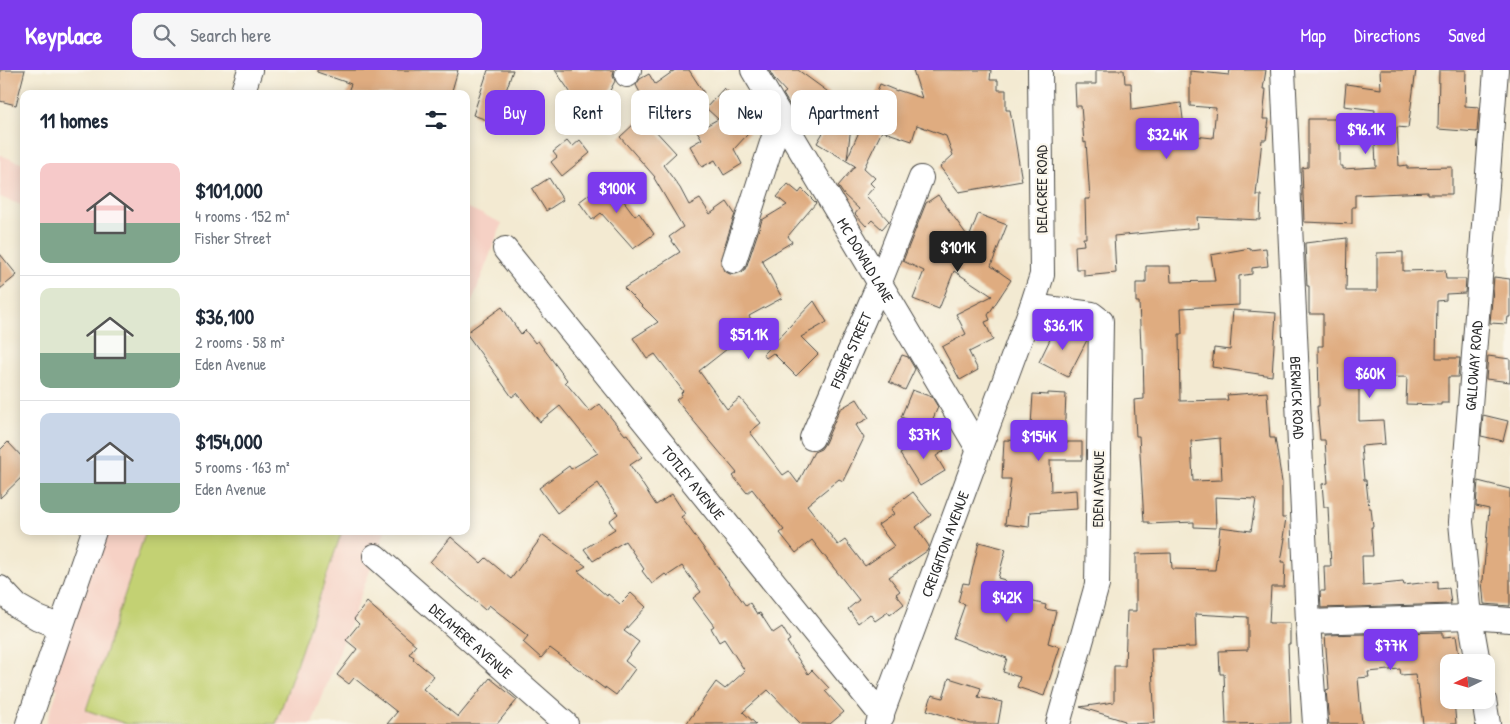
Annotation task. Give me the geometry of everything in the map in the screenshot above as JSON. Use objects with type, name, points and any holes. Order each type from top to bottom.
[{"type":"street","points":[[243,90],[250,70]]},
{"type":"street","name":"DELACREE ROAD","points":[[1032,306],[1042,275],[1040,70]]},
{"type":"street","name":"BERWICK ROAD","points":[[1283,70],[1308,622],[1315,724]]},
{"type":"street","name":"GALLOWAY ROAD","points":[[1477,654],[1470,617],[1461,522],[1496,70]]},
{"type":"street","name":"MC DONALD LANE","points":[[756,72],[765,90]]},
{"type":"street","name":"MC DONALD LANE","points":[[781,120],[979,450]]},
{"type":"street","points":[[734,261],[775,135]]},
{"type":"street","name":"FISHER STREET","points":[[812,438],[879,284],[921,178]]},
{"type":"street","name":"TOTLEY AVENUE","points":[[505,249],[880,720]]},
{"type":"street","name":"CREIGHTON AVENUE","points":[[880,720],[1032,306]]},
{"type":"street","name":"EDEN AVENUE","points":[[1032,306],[1092,314],[1101,320],[1097,585],[1058,724]]},
{"type":"street","points":[[28,724],[93,535]]},
{"type":"street","name":"DELAMERE AVENUE","points":[[375,556],[566,724]]},
{"type":"street","points":[[0,588],[18,606],[38,618],[62,627]]},
{"type":"street","points":[[1308,622],[1470,617],[1510,620]]},
{"type":"street","points":[[1486,709],[1488,724]]},
{"type":"shaded area","points":[[0,155],[20,162],[20,204],[0,197]]},
{"type":"shaded area","points":[[470,209],[502,223],[470,307]]},
{"type":"shaded area","points":[[103,535],[383,535],[312,724],[46,724],[58,689],[49,686]]},
{"type":"green space","points":[[145,535],[341,535],[276,724],[126,724],[86,710]]},
{"type":"building","points":[[0,70],[25,70],[16,105],[0,101]]},
{"type":"building","points":[[317,70],[458,70],[452,90],[349,90],[351,84],[317,72]]},
{"type":"building","points":[[488,70],[513,70],[506,90],[485,90],[485,119],[473,115]]},
{"type":"building","points":[[555,70],[614,70],[613,76],[615,81],[610,90],[569,90]]},
{"type":"building","points":[[675,70],[689,70],[702,90],[639,90],[636,85],[640,79],[649,74],[655,84]]},
{"type":"building","points":[[769,70],[798,70],[826,90],[791,90],[791,106],[783,94],[786,92]]},
{"type":"building","points":[[913,70],[991,70],[990,80],[998,80],[998,90],[1006,90],[1006,110],[1010,110],[1022,181],[959,192],[940,167],[953,155],[946,136],[917,125],[912,141],[894,135],[897,135],[897,90],[922,98]]},
{"type":"building","points":[[1096,70],[1124,70],[1125,83],[1131,83],[1132,110],[1181,103],[1185,135],[1213,138],[1216,108],[1190,106],[1190,71],[1229,75],[1230,70],[1266,70],[1263,89],[1266,89],[1263,119],[1269,119],[1266,140],[1262,140],[1256,195],[1261,195],[1260,220],[1197,217],[1198,228],[1114,236],[1116,273],[1084,276],[1084,269],[1076,269],[1075,246],[1084,245],[1083,238],[1086,238],[1085,199],[1090,199],[1086,142],[1084,143],[1081,106],[1076,106],[1075,84],[1096,84]]},
{"type":"building","points":[[1380,70],[1416,70],[1408,128],[1397,127],[1399,166],[1407,165],[1407,168],[1452,167],[1452,194],[1428,194],[1428,192],[1355,195],[1355,207],[1352,207],[1352,224],[1304,222],[1302,168],[1308,167],[1308,119],[1340,119],[1340,166],[1343,166],[1343,169],[1376,167],[1375,110],[1344,106],[1346,84],[1381,89]]},
{"type":"building","points":[[1439,70],[1466,70],[1465,106],[1479,107],[1477,132],[1438,129]]},
{"type":"building","points":[[880,84],[895,90],[877,90]]},
{"type":"building","points":[[719,94],[719,135],[747,135],[734,149],[742,164],[724,175],[715,160],[702,167],[690,146],[702,139],[700,135],[709,135],[709,124],[718,119],[709,111],[709,105]]},
{"type":"building","points":[[631,127],[631,135],[659,135],[676,153],[663,165],[680,188],[689,205],[700,199],[710,214],[727,202],[735,214],[721,257],[721,264],[724,271],[730,274],[744,271],[762,220],[787,205],[777,197],[788,184],[799,193],[802,189],[816,203],[788,236],[792,242],[762,260],[782,298],[749,316],[757,329],[699,371],[727,409],[740,398],[761,423],[750,432],[783,475],[789,471],[798,483],[814,452],[821,449],[825,443],[840,409],[857,399],[869,418],[856,425],[864,438],[843,481],[839,479],[807,505],[838,545],[845,540],[865,566],[894,546],[878,525],[894,514],[891,509],[913,492],[931,515],[916,527],[929,546],[927,551],[889,577],[900,591],[896,594],[904,604],[890,615],[888,612],[875,621],[870,614],[858,623],[848,609],[859,600],[812,540],[796,553],[780,533],[784,530],[752,489],[747,493],[733,476],[737,473],[676,400],[682,395],[683,391],[655,354],[647,359],[633,338],[658,322],[624,288],[680,252],[669,237],[683,227],[655,177],[620,137]]},
{"type":"building","points":[[822,135],[850,135],[847,159],[858,135],[880,135],[864,168],[875,178],[870,183],[874,187],[866,196],[889,221],[882,229],[872,220],[866,226],[855,214],[859,209],[844,195],[838,186],[855,166],[817,143]]},
{"type":"building","points":[[580,140],[590,153],[562,176],[551,162],[557,157],[553,152],[567,141],[572,147]]},
{"type":"building","points":[[549,178],[563,200],[546,211],[532,189]]},
{"type":"building","points":[[608,180],[635,216],[639,213],[654,234],[633,249],[601,213],[592,220],[579,202]]},
{"type":"building","points":[[938,195],[969,238],[978,214],[1007,225],[991,266],[1011,280],[988,315],[990,320],[985,322],[993,340],[969,352],[978,370],[960,380],[942,347],[966,334],[956,314],[992,296],[954,271],[939,309],[913,299],[924,271],[903,261],[926,203]]},
{"type":"building","points":[[1347,238],[1346,291],[1377,291],[1377,253],[1403,252],[1403,271],[1445,270],[1446,279],[1466,279],[1465,293],[1446,294],[1446,300],[1437,301],[1436,358],[1460,358],[1458,377],[1448,377],[1448,403],[1441,403],[1441,405],[1406,404],[1407,377],[1359,378],[1359,421],[1383,420],[1385,444],[1361,446],[1364,480],[1366,480],[1373,527],[1371,527],[1373,556],[1362,556],[1363,586],[1403,582],[1404,585],[1438,581],[1438,589],[1449,588],[1451,604],[1321,608],[1320,591],[1325,591],[1324,566],[1331,566],[1328,507],[1324,507],[1322,484],[1328,483],[1325,440],[1320,440],[1317,406],[1319,406],[1318,346],[1323,346],[1323,314],[1309,314],[1309,286],[1307,286],[1305,243]]},
{"type":"building","points":[[1250,248],[1250,250],[1266,248],[1268,266],[1252,268],[1252,274],[1239,276],[1239,305],[1181,308],[1182,334],[1179,334],[1180,401],[1228,400],[1227,395],[1267,392],[1270,438],[1275,438],[1282,482],[1282,518],[1286,518],[1281,562],[1285,562],[1284,587],[1271,587],[1269,623],[1290,623],[1290,644],[1288,644],[1291,723],[1226,724],[1224,674],[1220,674],[1219,651],[1248,650],[1248,617],[1195,614],[1196,647],[1151,648],[1155,723],[1124,724],[1125,721],[1080,707],[1114,702],[1114,666],[1125,666],[1127,611],[1136,611],[1136,554],[1171,553],[1172,569],[1215,570],[1220,527],[1251,531],[1256,499],[1215,497],[1216,528],[1194,527],[1194,522],[1149,524],[1149,522],[1144,522],[1139,436],[1136,436],[1134,400],[1144,399],[1143,348],[1141,348],[1139,302],[1136,302],[1136,283],[1146,283],[1146,266],[1170,266],[1171,282],[1215,281],[1211,255]],"holes":[[[1220,438],[1222,480],[1193,481],[1191,441]]]},
{"type":"building","points":[[0,254],[17,275],[0,289]]},
{"type":"building","points":[[1494,277],[1510,279],[1510,317],[1508,317],[1507,324],[1490,323]]},
{"type":"building","points":[[814,301],[827,322],[801,337],[818,354],[796,376],[773,353],[766,358],[763,354]]},
{"type":"building","points":[[502,307],[521,334],[525,330],[535,343],[538,341],[567,380],[565,382],[590,412],[600,404],[625,435],[627,434],[642,457],[630,465],[656,505],[672,494],[685,514],[681,517],[746,606],[750,603],[757,614],[760,613],[773,633],[782,627],[790,640],[787,642],[808,674],[812,670],[829,688],[825,691],[844,712],[830,724],[801,724],[768,690],[743,712],[756,724],[686,724],[716,682],[725,689],[745,671],[724,639],[719,642],[711,628],[714,626],[693,598],[701,592],[682,566],[667,576],[665,574],[652,584],[642,571],[644,569],[625,541],[593,561],[584,549],[615,529],[609,521],[618,514],[598,483],[557,513],[539,488],[569,466],[571,469],[598,453],[560,406],[540,422],[517,393],[512,397],[470,339],[470,330]]},
{"type":"building","points":[[1233,310],[1276,313],[1272,376],[1212,367],[1214,348],[1230,350]]},
{"type":"building","points":[[1057,325],[1087,340],[1068,377],[1039,362]]},
{"type":"building","points":[[902,355],[908,357],[915,369],[905,390],[889,382]]},
{"type":"building","points":[[1488,356],[1510,359],[1510,382],[1486,379]]},
{"type":"building","points":[[912,390],[932,397],[938,407],[929,428],[901,417]]},
{"type":"building","points":[[1048,393],[1066,394],[1064,442],[1082,442],[1082,460],[1050,460],[1051,492],[1076,490],[1077,509],[1030,512],[1029,527],[1005,524],[1011,479],[1002,479],[1004,440],[1030,441],[1033,394],[1048,395]]},
{"type":"building","points":[[1483,415],[1508,421],[1503,441],[1481,436]]},
{"type":"building","points":[[934,433],[944,451],[936,456],[945,471],[920,486],[900,454]]},
{"type":"building","points":[[8,442],[20,455],[20,479],[0,498],[0,450]]},
{"type":"building","points":[[1478,481],[1510,489],[1510,606],[1484,604],[1482,581],[1489,509],[1476,506]]},
{"type":"building","points":[[543,535],[586,566],[578,571],[607,596],[608,594],[620,604],[631,593],[646,607],[624,631],[639,642],[625,661],[635,669],[616,695],[550,648],[541,658],[523,642],[528,636],[489,605],[485,610],[430,562],[451,537],[481,563],[486,558],[511,579]]},
{"type":"building","points":[[979,542],[1006,549],[998,578],[1005,580],[1002,594],[1046,605],[1045,609],[1056,611],[1048,643],[1060,647],[1044,696],[1017,687],[1020,677],[1003,672],[1007,658],[953,638],[965,604],[958,602],[963,583],[969,584]]},
{"type":"building","points":[[367,602],[416,645],[409,654],[434,676],[423,689],[458,717],[490,678],[517,700],[497,724],[387,724],[397,712],[354,678],[349,684],[337,675],[357,649],[346,640],[359,624],[354,619]]},
{"type":"building","points":[[1443,632],[1443,637],[1456,636],[1459,654],[1440,654],[1440,709],[1455,709],[1456,724],[1423,724],[1415,674],[1401,675],[1400,669],[1368,672],[1369,677],[1358,678],[1362,724],[1329,724],[1326,690],[1329,689],[1325,635]]},
{"type":"building","points":[[949,678],[981,688],[978,697],[1002,702],[998,724],[971,724],[927,710],[932,695],[943,698]]}]
